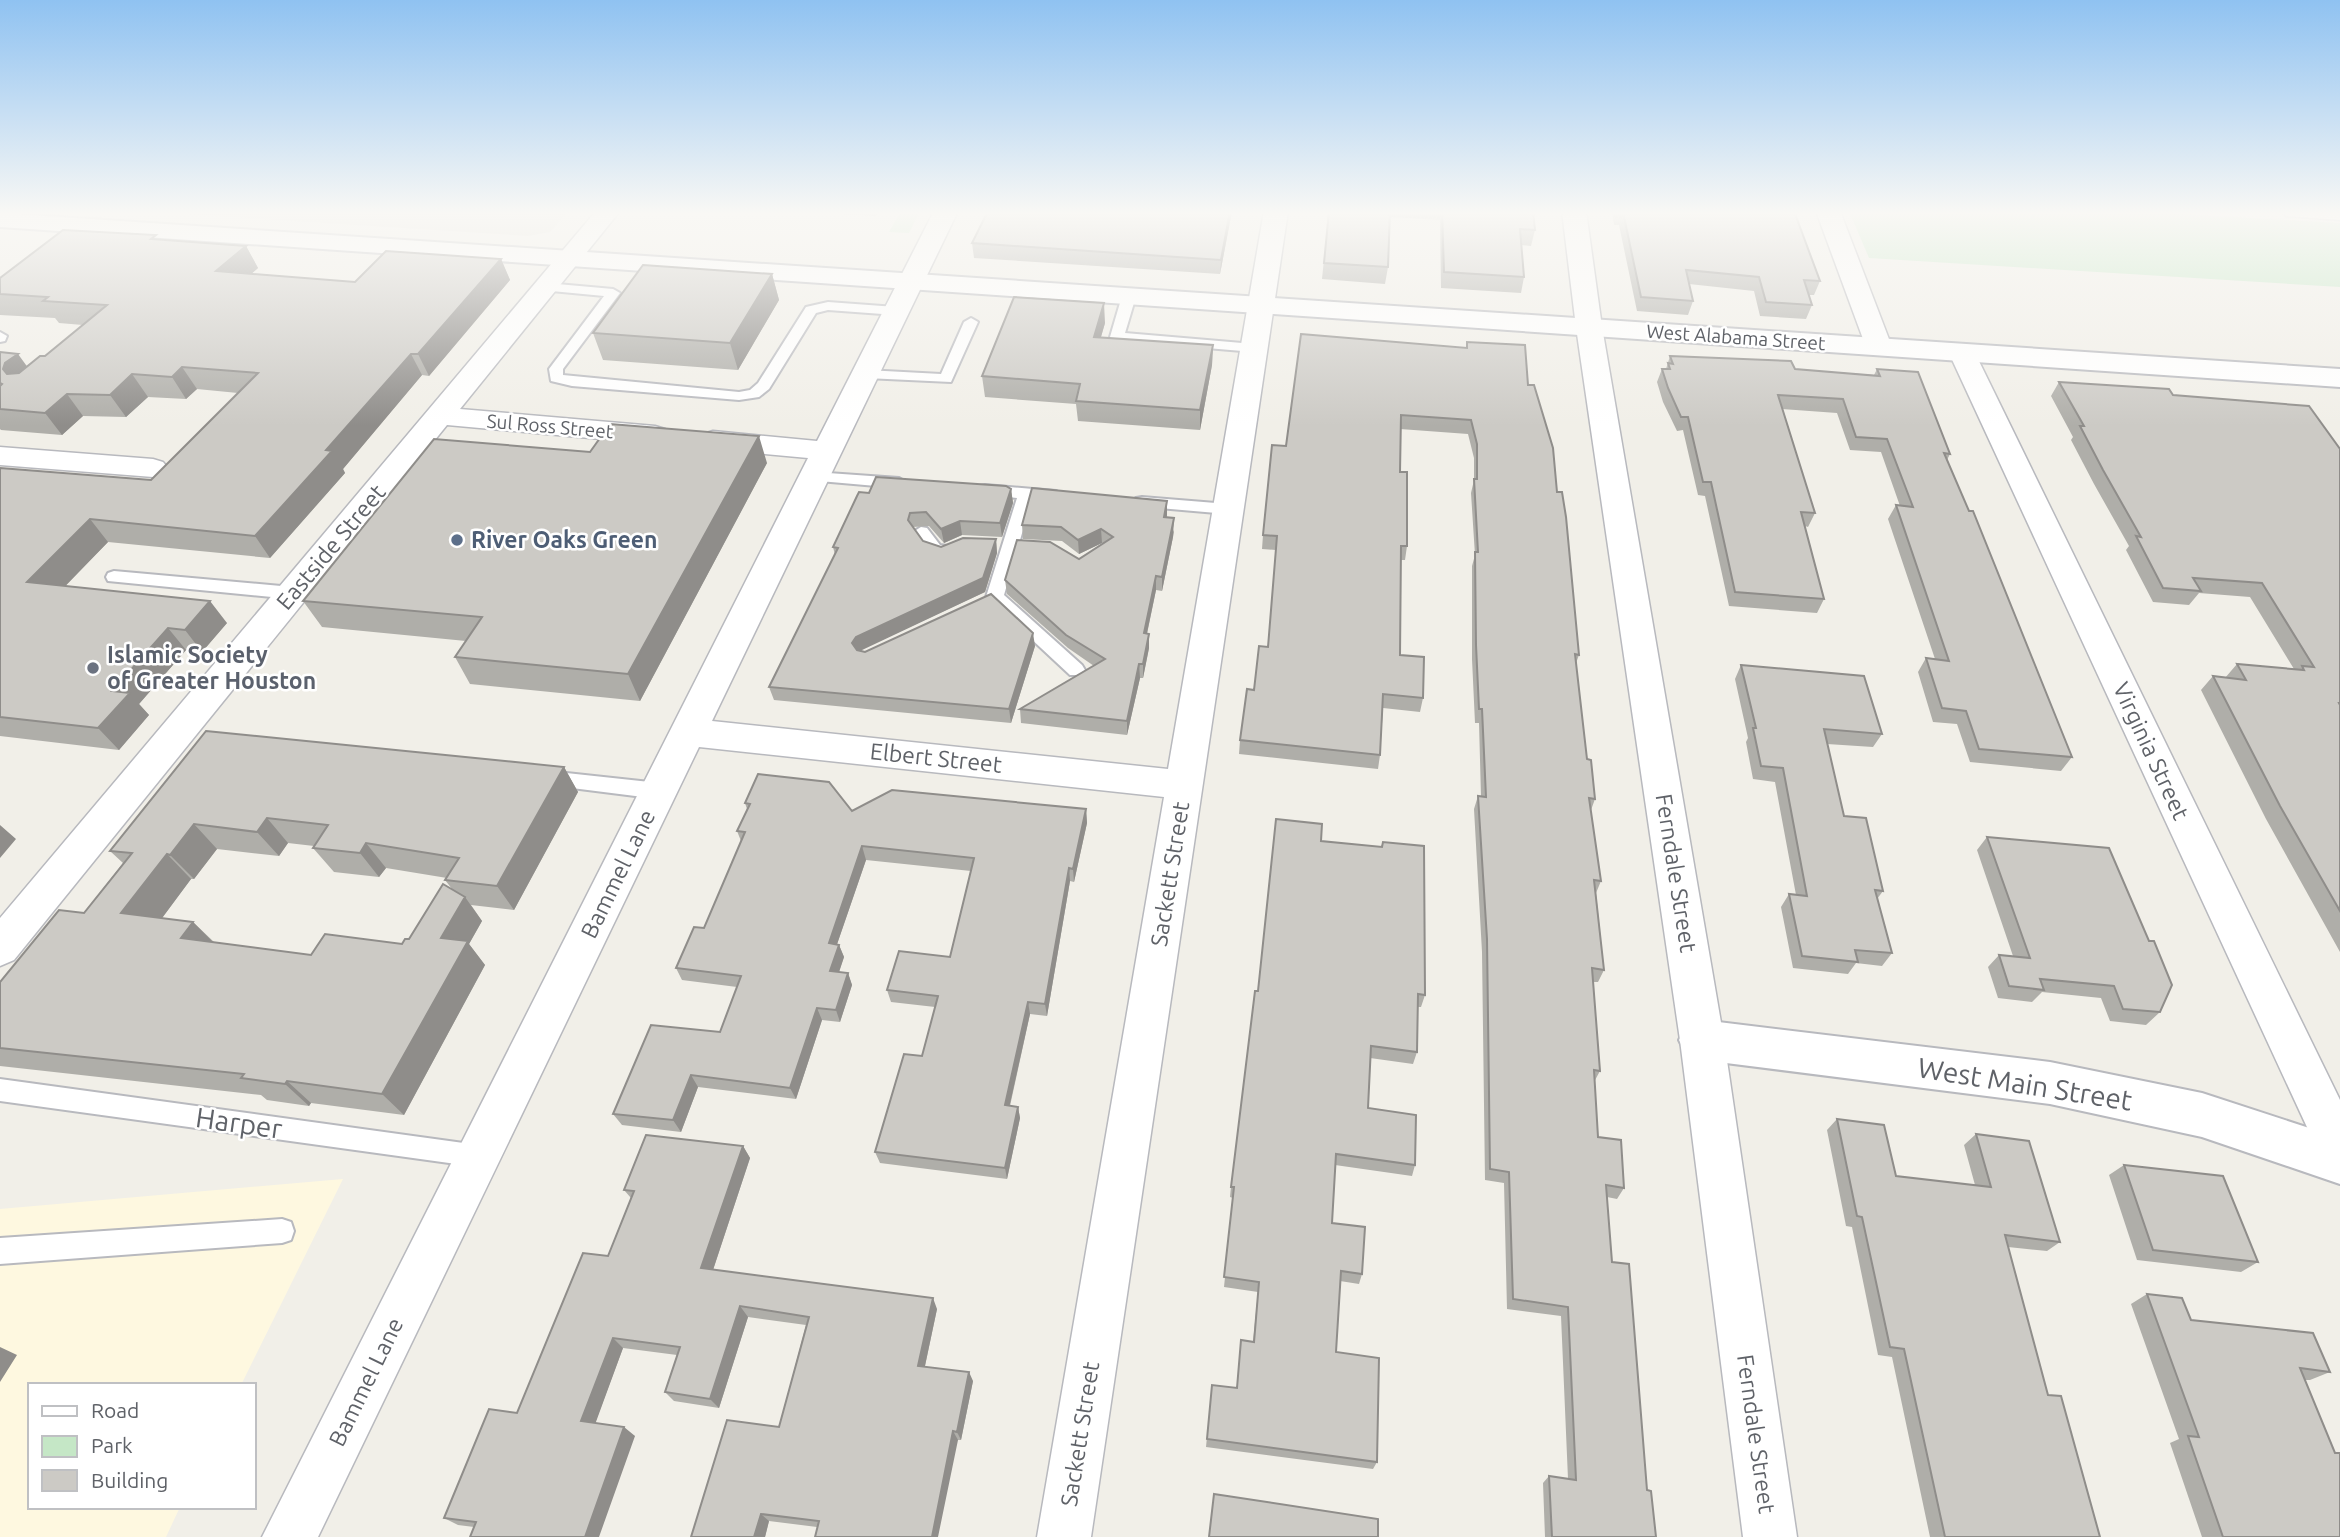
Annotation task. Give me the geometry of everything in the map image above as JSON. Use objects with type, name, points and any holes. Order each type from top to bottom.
[{"type":"street","name":"Eastside Street","points":[[0,948],[185,742],[292,593],[549,283]]},
{"type":"street","name":"West Alabama Street","points":[[786,283],[903,296],[1129,296],[2339,379]]},
{"type":"street","name":"Bammel Lane","points":[[289,1537],[910,283]]},
{"type":"street","name":"Sackett Street","points":[[1064,1537],[1265,283]]},
{"type":"street","name":"Ferndale Street","points":[[1583,283],[1702,1040],[1770,1537]]},
{"type":"street","points":[[1855,283],[1879,346]]},
{"type":"street","name":"Virginia Street","points":[[1962,352],[2340,1149]]},
{"type":"street","name":"Sul Ross Street","points":[[440,416],[683,438],[821,464]]},
{"type":"street","points":[[0,456],[153,468]]},
{"type":"street","name":"Elbert Street","points":[[688,732],[1184,785]]},
{"type":"street","name":"West Main Street","points":[[1702,1040],[2050,1083],[2202,1115],[2340,1161]]},
{"type":"lane","points":[[546,287],[613,293],[556,369],[556,378],[584,383],[739,396],[754,394],[764,386],[811,310],[903,296]]},
{"type":"lane","points":[[1129,296],[1117,337],[1254,348]]},
{"type":"lane","points":[[866,374],[946,379],[971,322]]},
{"type":"lane","points":[[821,464],[920,485]]},
{"type":"lane","points":[[973,489],[1066,496]]},
{"type":"lane","points":[[1026,493],[1004,545],[989,599],[1076,670]]},
{"type":"lane","points":[[1120,501],[1228,509]]},
{"type":"lane","points":[[921,532],[934,549],[944,553],[962,543]]},
{"type":"lane","points":[[1004,545],[1033,547]]},
{"type":"lane","points":[[114,577],[292,593]]},
{"type":"lane","points":[[532,776],[659,791]]},
{"type":"lane","name":"Harper","points":[[0,1090],[478,1156]]},
{"type":"lane","points":[[0,1251],[282,1230]]},
{"type":"shaded area","points":[[343,1179],[242,1383],[28,1383],[28,1509],[179,1509],[166,1537],[0,1537],[0,1209]]},
{"type":"green space","points":[[2271,283],[2340,283],[2340,287]]},
{"type":"building","points":[[0,283],[480,283],[418,354],[411,354],[326,450],[332,451],[255,536],[90,519],[27,582],[210,601],[185,630],[168,628],[112,691],[130,693],[98,728],[0,717],[0,468],[151,480],[258,373],[182,367],[172,377],[132,374],[110,395],[67,394],[45,413],[0,409],[0,352],[18,354],[5,363],[3,369],[7,374],[19,373],[40,356],[45,356],[107,305],[43,301],[48,297],[0,294]]},
{"type":"building","points":[[630,283],[767,283],[730,343],[593,333]]},
{"type":"building","points":[[1638,283],[1689,283],[1693,301],[1641,297]]},
{"type":"building","points":[[1761,283],[1805,283],[1812,305],[1766,302]]},
{"type":"building","points":[[1014,297],[1104,303],[1094,337],[1213,345],[1200,410],[1076,401],[1080,384],[982,376]]},
{"type":"building","points":[[1301,334],[1467,348],[1467,342],[1525,345],[1528,385],[1534,385],[1553,448],[1557,492],[1562,492],[1566,517],[1579,655],[1575,654],[1587,759],[1591,760],[1595,799],[1589,798],[1601,881],[1594,880],[1604,970],[1592,968],[1600,1071],[1594,1070],[1598,1137],[1621,1140],[1624,1188],[1606,1185],[1612,1262],[1629,1264],[1647,1490],[1651,1491],[1656,1537],[1552,1537],[1549,1476],[1576,1480],[1568,1307],[1513,1299],[1509,1172],[1490,1169],[1487,939],[1478,796],[1486,797],[1476,645],[1475,552],[1478,552],[1474,479],[1477,479],[1477,444],[1471,420],[1401,415],[1400,472],[1407,472],[1407,546],[1401,546],[1400,655],[1424,657],[1423,698],[1383,694],[1380,755],[1240,740],[1247,689],[1254,690],[1259,646],[1268,647],[1277,536],[1263,535],[1272,445],[1286,446]]},
{"type":"building","points":[[1670,356],[1791,361],[1795,369],[1880,376],[1877,369],[1918,372],[1950,454],[1944,453],[1969,511],[1973,511],[2072,757],[1979,749],[1966,711],[1942,708],[1926,658],[1949,661],[1896,505],[1913,507],[1887,439],[1856,437],[1843,399],[1778,395],[1815,513],[1801,512],[1824,599],[1735,592],[1711,482],[1703,482],[1688,417],[1681,417],[1662,369],[1670,369],[1668,363],[1673,364]]},
{"type":"building","points":[[2059,382],[2169,389],[2173,395],[2309,406],[2340,449],[2340,911],[2280,806],[2213,676],[2246,680],[2237,664],[2304,670],[2302,666],[2314,667],[2262,583],[2193,578],[2201,591],[2163,588],[2136,536],[2141,537],[2103,470],[2080,426],[2084,426]]},
{"type":"building","points":[[610,424],[759,436],[628,674],[455,657],[482,617],[303,601],[434,439],[590,452]]},
{"type":"building","points":[[876,477],[1006,486],[1011,489],[1000,523],[960,521],[941,529],[926,512],[910,513],[908,520],[923,541],[941,547],[963,538],[996,539],[983,578],[856,637],[852,643],[857,650],[865,652],[991,594],[1033,633],[1009,709],[769,687],[838,548],[833,547],[859,492],[869,493]]},
{"type":"building","points":[[1032,488],[1167,501],[1164,517],[1174,518],[1162,577],[1156,576],[1144,633],[1149,634],[1143,664],[1139,664],[1127,721],[1020,709],[1105,659],[1066,635],[1005,580],[1017,540],[1050,542],[1079,559],[1113,537],[1101,529],[1078,540],[1061,527],[1022,525]]},
{"type":"building","points":[[1741,665],[1864,676],[1882,734],[1824,729],[1844,816],[1866,818],[1883,891],[1875,890],[1892,953],[1855,950],[1858,962],[1802,956],[1789,894],[1807,896],[1783,768],[1761,766],[1753,728],[1756,728]]},
{"type":"building","points":[[206,731],[564,767],[497,886],[445,880],[459,858],[366,843],[360,853],[313,848],[328,825],[267,818],[257,832],[194,824],[121,913],[193,922],[181,938],[311,955],[325,934],[402,944],[405,939],[409,939],[443,884],[465,897],[441,938],[468,941],[382,1094],[287,1081],[285,1084],[241,1078],[244,1074],[0,1048],[0,982],[59,910],[84,913],[132,853],[110,851]]},
{"type":"building","points":[[758,774],[829,782],[852,811],[892,790],[1086,809],[1073,869],[1069,868],[1045,1004],[1028,1002],[1005,1105],[1018,1107],[1005,1168],[875,1152],[904,1054],[922,1056],[938,996],[887,990],[899,951],[950,957],[974,858],[862,846],[829,943],[839,945],[830,971],[848,973],[836,1010],[817,1008],[790,1088],[691,1075],[673,1120],[613,1114],[651,1025],[720,1032],[741,976],[676,968],[694,927],[704,928],[745,832],[737,831],[750,804],[745,803]]},
{"type":"building","points":[[1276,819],[1322,824],[1321,841],[1382,847],[1383,842],[1424,846],[1425,995],[1418,994],[1417,1052],[1371,1046],[1368,1108],[1416,1115],[1415,1165],[1336,1154],[1332,1223],[1365,1227],[1362,1274],[1341,1271],[1336,1352],[1379,1358],[1377,1462],[1207,1439],[1212,1385],[1237,1388],[1241,1340],[1254,1342],[1259,1282],[1224,1277],[1234,1187],[1231,1187],[1255,991],[1258,991]]},
{"type":"building","points":[[1987,837],[2109,848],[2149,941],[2154,941],[2172,985],[2160,1012],[2123,1009],[2114,986],[2040,979],[2044,990],[2009,986],[1999,955],[2030,958]]},
{"type":"building","points":[[1837,1119],[1884,1125],[1896,1176],[1991,1187],[1976,1134],[2029,1141],[2060,1242],[2005,1235],[2048,1395],[2061,1396],[2100,1537],[1945,1537],[1904,1349],[1890,1347],[1862,1217],[1857,1216]]},
{"type":"building","points":[[646,1135],[743,1146],[701,1268],[933,1298],[918,1366],[969,1372],[957,1432],[953,1431],[932,1537],[815,1537],[819,1521],[761,1514],[754,1537],[691,1537],[727,1420],[779,1427],[809,1317],[740,1306],[710,1399],[665,1392],[680,1347],[613,1338],[581,1421],[624,1427],[585,1537],[470,1537],[476,1522],[444,1518],[489,1409],[517,1413],[583,1253],[608,1256],[634,1191],[624,1190]]},
{"type":"building","points":[[2124,1165],[2223,1176],[2258,1262],[2153,1250]]},
{"type":"building","points":[[2147,1294],[2182,1298],[2191,1320],[2313,1333],[2330,1372],[2300,1368],[2335,1453],[2340,1453],[2340,1537],[2223,1537],[2188,1436],[2199,1437]]},
{"type":"building","points":[[1214,1494],[1378,1519],[1378,1537],[1209,1537]]},
{"type":"place","name":"River Oaks Green","points":[[457,540]]},
{"type":"place","name":"Islamic Society of Greater Houston","points":[[93,668]]}]
